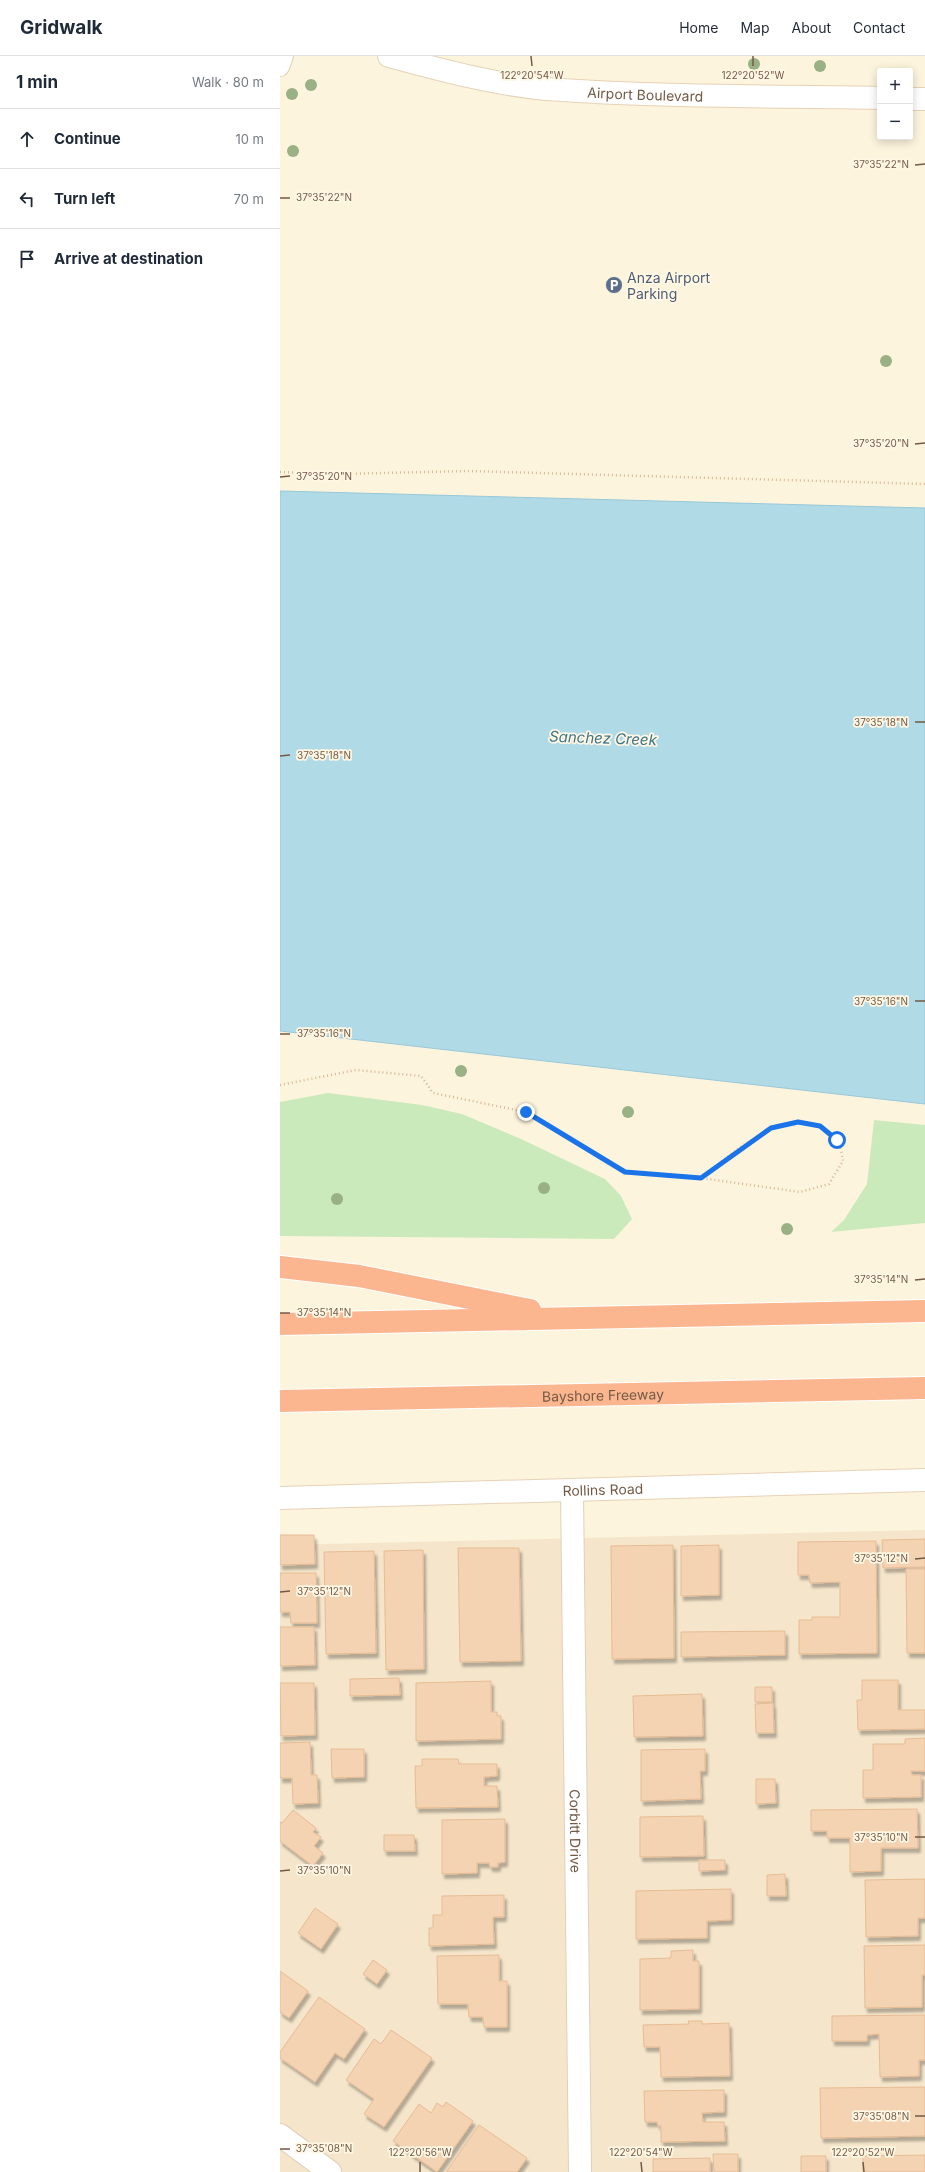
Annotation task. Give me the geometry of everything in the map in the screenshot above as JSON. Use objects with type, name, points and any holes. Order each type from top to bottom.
[{"type":"highway","points":[[280,1267],[359,1276],[570,1318]]},
{"type":"highway","points":[[280,1324],[925,1311]]},
{"type":"highway","name":"Bayshore Freeway","points":[[280,1401],[925,1388]]},
{"type":"street","name":"Airport Boulevard","points":[[389,56],[454,65],[545,89],[877,98]]},
{"type":"street","points":[[913,99],[925,99]]},
{"type":"street","name":"Rollins Road","points":[[280,1498],[925,1480]]},
{"type":"street","name":"Corbitt Drive","points":[[572,1491],[580,2172]]},
{"type":"street","points":[[280,2135],[330,2172]]},
{"type":"lane","points":[[280,67],[284,56]]},
{"type":"path","points":[[280,472],[341,474],[468,471],[925,484]]},
{"type":"path","points":[[280,1085],[356,1070],[421,1076],[433,1093],[526,1112],[625,1172],[701,1178],[800,1192],[829,1184],[843,1161],[837,1140],[820,1126],[798,1122],[771,1128],[701,1178]]},
{"type":"shaded area","points":[[925,1530],[925,2172],[280,2172],[280,1545]]},
{"type":"green space","points":[[328,1093],[422,1105],[462,1114],[521,1139],[605,1179],[621,1196],[632,1219],[614,1239],[280,1236],[280,1102]]},
{"type":"green space","points":[[874,1120],[925,1125],[925,1223],[831,1232],[844,1220],[867,1184]]},
{"type":"water","name":"Sanchez Creek","points":[[280,491],[925,508],[925,1104],[280,1031]]},
{"type":"building","points":[[280,1535],[314,1535],[315,1564],[280,1565]]},
{"type":"building","points":[[925,1539],[925,1567],[883,1568],[882,1540]]},
{"type":"building","points":[[876,1541],[877,1653],[799,1654],[799,1620],[812,1620],[812,1617],[840,1617],[840,1582],[810,1583],[809,1575],[798,1575],[798,1542]]},
{"type":"building","points":[[673,1545],[674,1658],[612,1659],[611,1546]]},
{"type":"building","points":[[719,1545],[719,1595],[681,1596],[681,1546]]},
{"type":"building","points":[[458,1548],[519,1548],[521,1661],[460,1662]]},
{"type":"building","points":[[423,1550],[424,1669],[386,1670],[384,1551]]},
{"type":"building","points":[[374,1551],[376,1653],[326,1654],[324,1552]]},
{"type":"building","points":[[906,1569],[925,1569],[925,1653],[907,1653]]},
{"type":"building","points":[[280,1573],[316,1573],[317,1623],[291,1623],[290,1612],[280,1612]]},
{"type":"building","points":[[280,1627],[314,1627],[315,1665],[280,1666]]},
{"type":"building","points":[[785,1631],[785,1655],[681,1657],[681,1632]]},
{"type":"building","points":[[399,1678],[400,1695],[350,1696],[350,1679]]},
{"type":"building","points":[[862,1680],[898,1680],[898,1710],[925,1710],[925,1729],[858,1730],[857,1700],[862,1700]]},
{"type":"building","points":[[491,1681],[491,1712],[497,1712],[497,1716],[501,1716],[501,1739],[416,1741],[416,1683]]},
{"type":"building","points":[[280,1683],[314,1683],[315,1735],[281,1736]]},
{"type":"building","points":[[755,1687],[772,1687],[772,1702],[755,1702]]},
{"type":"building","points":[[702,1694],[703,1736],[634,1737],[633,1696]]},
{"type":"building","points":[[773,1703],[774,1733],[756,1733],[755,1704]]},
{"type":"building","points":[[925,1738],[925,1771],[911,1771],[912,1775],[921,1775],[921,1797],[863,1798],[863,1770],[873,1770],[873,1744],[905,1744],[905,1739]]},
{"type":"building","points":[[310,1742],[311,1775],[317,1775],[318,1803],[293,1804],[292,1778],[280,1778],[280,1743]]},
{"type":"building","points":[[331,1749],[364,1749],[364,1777],[332,1778]]},
{"type":"building","points":[[705,1749],[705,1771],[700,1771],[701,1799],[641,1801],[641,1750]]},
{"type":"building","points":[[422,1759],[458,1759],[459,1764],[497,1764],[497,1776],[484,1777],[484,1786],[497,1786],[498,1807],[416,1808],[415,1766],[422,1766]]},
{"type":"building","points":[[756,1779],[775,1779],[776,1803],[756,1804]]},
{"type":"building","points":[[917,1809],[918,1848],[881,1848],[881,1871],[850,1872],[850,1838],[827,1838],[827,1831],[811,1831],[811,1810]]},
{"type":"building","points":[[293,1810],[316,1828],[313,1832],[321,1837],[314,1846],[323,1853],[313,1866],[280,1841],[280,1822],[282,1823]]},
{"type":"building","points":[[703,1816],[704,1856],[640,1857],[640,1817]]},
{"type":"building","points":[[505,1819],[505,1862],[498,1863],[498,1867],[490,1867],[489,1863],[477,1863],[477,1873],[442,1874],[442,1820]]},
{"type":"building","points":[[384,1835],[414,1835],[415,1851],[384,1851]]},
{"type":"building","points":[[699,1860],[725,1860],[725,1870],[699,1871]]},
{"type":"building","points":[[785,1874],[786,1896],[767,1896],[767,1875]]},
{"type":"building","points":[[925,1879],[925,1918],[918,1918],[918,1936],[866,1937],[865,1880]]},
{"type":"building","points":[[731,1889],[731,1920],[707,1921],[707,1938],[636,1939],[636,1891]]},
{"type":"building","points":[[504,1895],[504,1917],[493,1917],[494,1944],[429,1946],[429,1928],[433,1928],[433,1915],[442,1915],[442,1896]]},
{"type":"building","points":[[315,1908],[338,1924],[321,1949],[298,1933]]},
{"type":"building","points":[[925,1945],[925,1975],[922,1975],[922,2007],[865,2008],[864,1946]]},
{"type":"building","points":[[693,1950],[693,1961],[699,1961],[699,2009],[640,2010],[640,1959],[671,1958],[671,1951]]},
{"type":"building","points":[[499,1955],[499,1981],[507,1981],[507,2027],[484,2027],[483,2017],[469,2017],[468,2004],[438,2004],[437,1956]]},
{"type":"building","points":[[373,1960],[387,1970],[377,1984],[363,1974]]},
{"type":"building","points":[[280,1971],[308,1991],[289,2018],[280,2012]]},
{"type":"building","points":[[319,1997],[365,2029],[344,2059],[335,2053],[315,2082],[280,2058],[280,2052]]},
{"type":"building","points":[[925,2015],[925,2060],[919,2060],[919,2076],[880,2077],[879,2034],[867,2035],[867,2041],[832,2041],[832,2016]]},
{"type":"building","points":[[688,2021],[702,2021],[702,2024],[729,2023],[730,2076],[661,2077],[660,2047],[644,2047],[643,2025],[689,2024]]},
{"type":"building","points":[[391,2030],[432,2058],[384,2127],[364,2114],[374,2099],[346,2080],[374,2039],[381,2044]]},
{"type":"building","points":[[925,2087],[925,2136],[821,2138],[820,2088]]},
{"type":"building","points":[[724,2090],[724,2112],[702,2113],[703,2122],[724,2122],[725,2141],[661,2142],[661,2126],[658,2126],[657,2122],[645,2122],[644,2091]]},
{"type":"building","points":[[446,2102],[473,2121],[437,2172],[393,2141],[419,2104],[431,2113],[437,2103],[443,2107]]},
{"type":"building","points":[[479,2125],[527,2158],[517,2172],[446,2172]]},
{"type":"building","points":[[713,2154],[738,2154],[738,2172],[714,2172]]},
{"type":"building","points":[[925,2155],[925,2172],[863,2172],[863,2156]]},
{"type":"building","points":[[801,2156],[826,2156],[826,2172],[801,2172]]},
{"type":"building","points":[[710,2158],[710,2172],[653,2172],[653,2159]]},
{"type":"place","name":"Anza Airport Parking","points":[[614,285]]},
{"type":"route","points":[[526,1112],[625,1172],[701,1178],[729,1156],[771,1128],[798,1122],[820,1126],[837,1140]]}]
